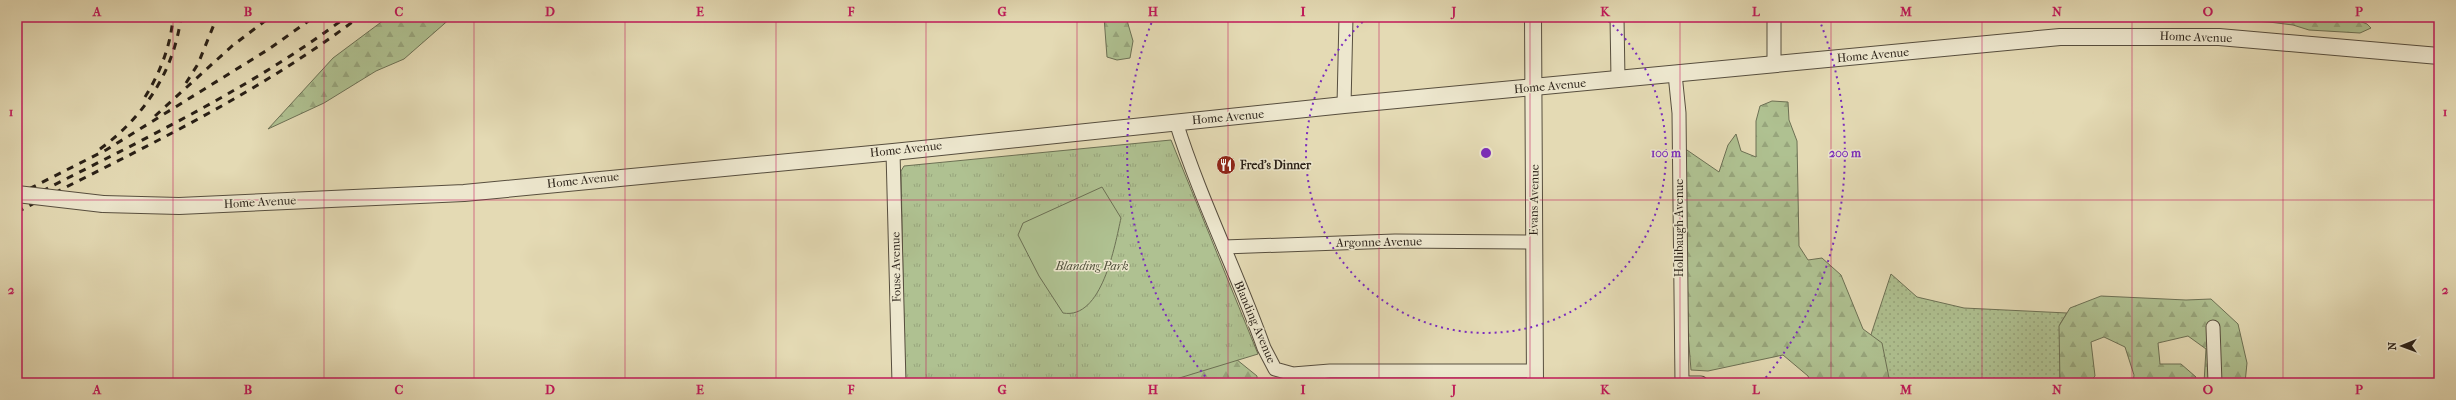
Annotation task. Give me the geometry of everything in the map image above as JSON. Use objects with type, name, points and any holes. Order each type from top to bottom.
[{"type":"street","points":[[1344,105],[1346,17]]},
{"type":"street","name":"Evans Avenue","points":[[1534,17],[1535,377]]},
{"type":"street","points":[[1617,17],[1618,80]]},
{"type":"street","points":[[1774,17],[1774,63]]},
{"type":"street","name":"Home Avenue","points":[[17,194],[103,204],[179,206],[464,192],[893,152],[1344,105],[1618,80],[1774,63],[2079,36],[2219,37],[2439,56]]},
{"type":"street","name":"Hollibaugh Avenue","points":[[1675,74],[1678,113],[1682,383]]},
{"type":"street","name":"Blanding Avenue","points":[[1176,122],[1189,162],[1268,357],[1275,369],[1284,373],[1453,369],[1535,377]]},
{"type":"street","name":"Fouse Avenue","points":[[893,152],[899,383]]},
{"type":"street","name":"Argonne Avenue","points":[[1224,247],[1395,241],[1534,242]]},
{"type":"street","points":[[2213,327],[2215,383]]},
{"type":"street","points":[[1682,383],[1701,383]]},
{"type":"green space","points":[[388,17],[452,17],[404,59],[376,71],[324,103],[268,129],[333,58]]},
{"type":"green space","points":[[1104,17],[1126,17],[1133,41],[1130,58],[1117,60],[1107,57]]},
{"type":"green space","points":[[2196,17],[2349,17],[2367,24],[2371,28],[2360,33],[2309,30],[2293,25],[2269,22]]},
{"type":"green space","points":[[1772,101],[1788,102],[1789,120],[1797,141],[1799,246],[1808,260],[1822,258],[1841,275],[1863,329],[1882,343],[1890,383],[1811,383],[1808,376],[1783,355],[1708,371],[1691,370],[1684,284],[1684,148],[1719,172],[1728,145],[1736,134],[1741,151],[1756,157],[1756,121],[1760,106]]},
{"type":"green space","name":"Blanding Park","points":[[1171,140],[1258,354],[1163,383],[905,383],[901,171],[904,166]]},
{"type":"green space","points":[[1102,187],[1121,218],[1110,262],[1097,293],[1088,305],[1076,312],[1063,313],[1039,276],[1018,235],[1023,223]]},
{"type":"green space","points":[[1891,274],[1917,297],[1964,308],[2067,313],[2060,324],[2060,379],[2056,383],[1855,383]]},
{"type":"green space","points":[[2101,296],[2186,300],[2211,299],[2238,324],[2247,363],[2245,383],[2204,383],[2206,349],[2188,336],[2158,343],[2160,364],[2181,364],[2196,377],[2194,383],[2133,383],[2134,375],[2125,347],[2104,337],[2091,342],[2095,376],[2089,383],[2060,383],[2059,326],[2070,308]]},
{"type":"green space","points":[[1231,355],[1257,376],[1257,383],[1113,383]]},
{"type":"railway","points":[[145,97],[164,58],[170,38],[173,17]]},
{"type":"railway","points":[[100,149],[130,122],[154,91],[172,56],[181,17]]},
{"type":"railway","points":[[186,83],[198,64],[217,17]]},
{"type":"railway","points":[[155,116],[232,46],[270,17]]},
{"type":"railway","points":[[17,195],[106,150],[269,49],[314,17]]},
{"type":"railway","points":[[17,204],[144,139],[227,94],[268,70],[346,17]]},
{"type":"railway","points":[[17,212],[149,145],[235,98],[278,73],[359,17]]},
{"type":"place","name":"Fred's Dinner","points":[[1226,165]]}]
